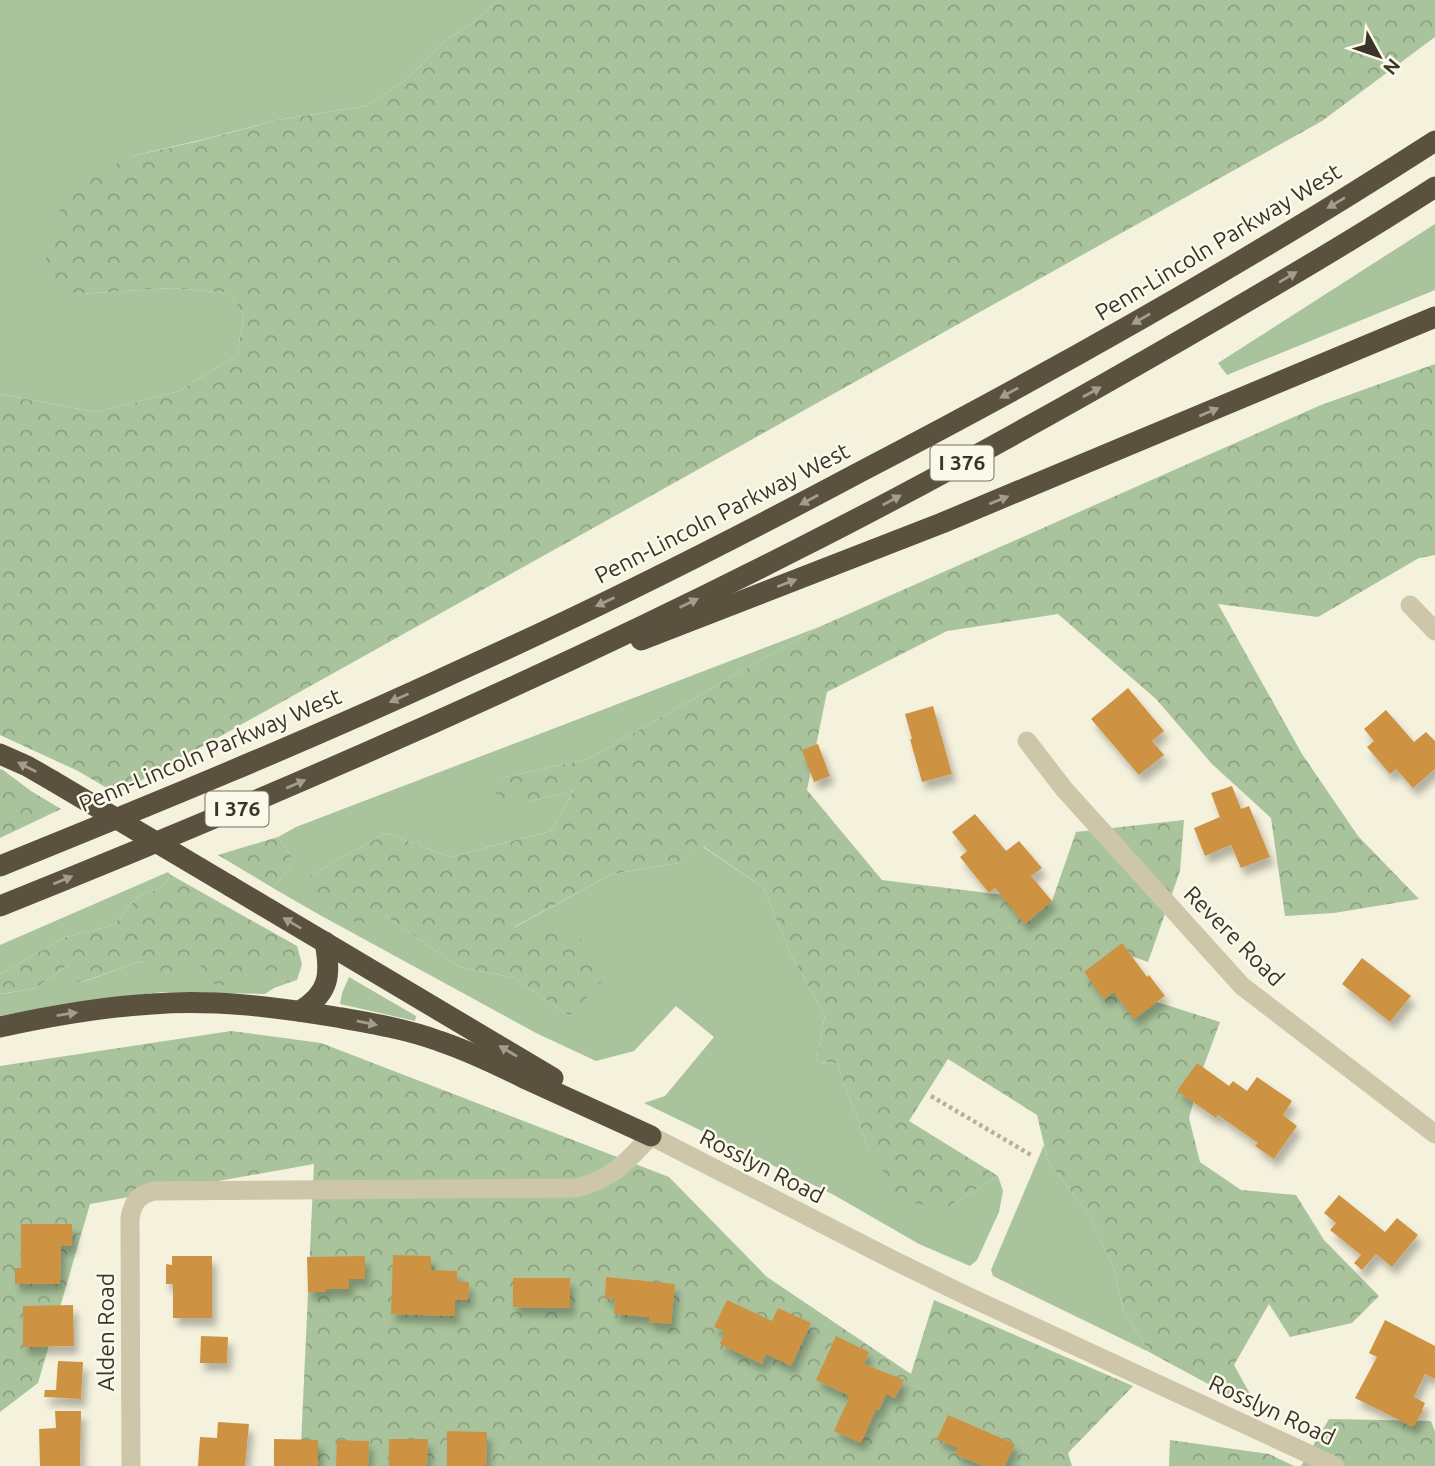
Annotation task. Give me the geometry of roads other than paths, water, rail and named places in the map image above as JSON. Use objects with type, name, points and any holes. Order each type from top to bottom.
[{"type":"highway","name":"Penn-Lincoln Parkway West","points":[[0,866],[293,745],[457,672],[753,528],[936,433],[1091,348],[1395,167],[1435,138]]},
{"type":"highway","name":"I 376","points":[[0,906],[169,838],[472,706],[796,551],[1121,375],[1264,292],[1435,187]]},
{"type":"highway","points":[[472,706],[953,519],[1435,317]]},
{"type":"highway","points":[[0,754],[53,781],[651,1136]]},
{"type":"highway","points":[[300,1011],[318,998],[327,981],[325,942]]},
{"type":"highway","points":[[0,1027],[154,1003],[236,1005],[300,1011],[398,1029],[437,1040],[651,1136]]},
{"type":"street","points":[[1410,604],[1435,631]]},
{"type":"street","name":"Revere Road","points":[[1027,741],[1064,789],[1242,986],[1435,1134]]},
{"type":"street","name":"Alden Road","points":[[131,1466],[130,1218],[136,1199],[154,1191],[576,1188],[594,1184],[609,1176],[651,1136]]},
{"type":"street","name":"Rosslyn Road","points":[[651,1136],[942,1284],[1335,1466]]}]
